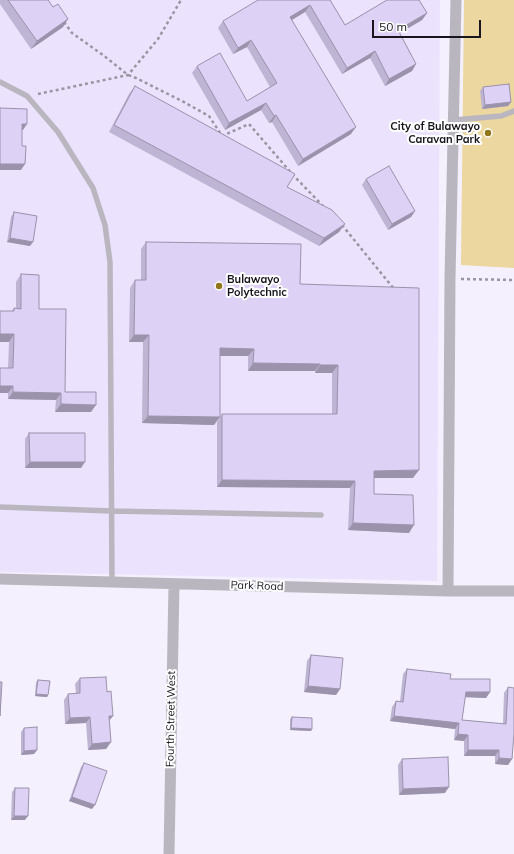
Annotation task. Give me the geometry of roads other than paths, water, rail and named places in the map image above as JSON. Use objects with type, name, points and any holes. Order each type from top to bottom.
[{"type":"street","points":[[448,591],[450,278],[456,0]]},
{"type":"street","name":"Park Road","points":[[0,579],[448,591],[514,591]]},
{"type":"street","name":"Fourth Street West","points":[[169,854],[174,584]]},
{"type":"lane","points":[[0,82],[27,96],[58,132],[93,188],[106,224],[110,262],[112,582]]},
{"type":"lane","points":[[454,120],[501,116],[514,111]]},
{"type":"lane","points":[[0,507],[111,512],[321,515]]},
{"type":"place","name":"City of Bulawayo Caravan Park","points":[[488,133]]},
{"type":"place","name":"Bulawayo Polytechnic","points":[[219,286]]}]
